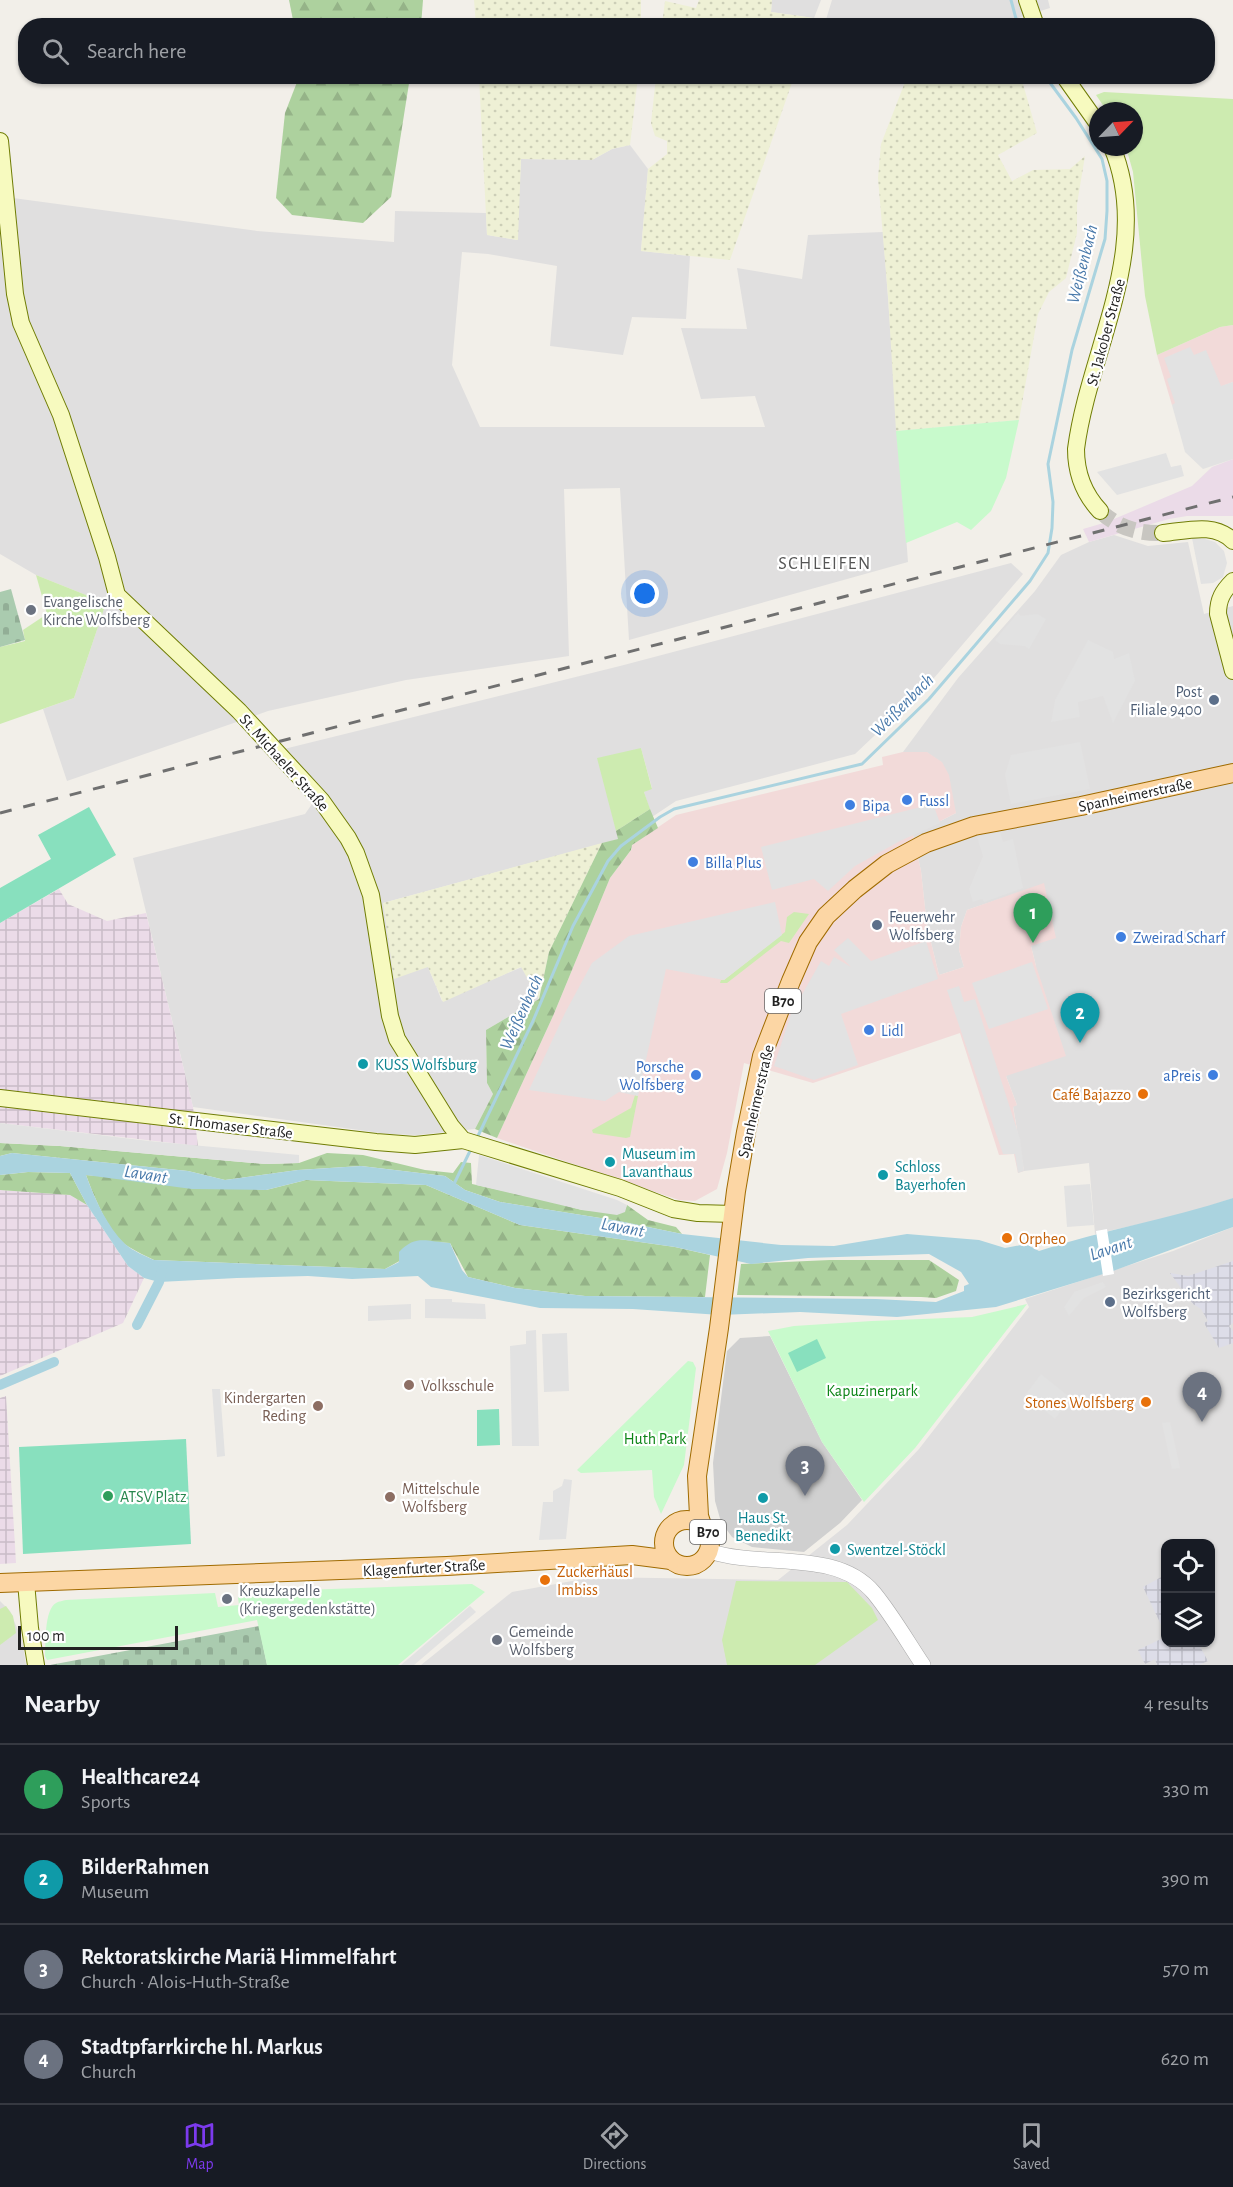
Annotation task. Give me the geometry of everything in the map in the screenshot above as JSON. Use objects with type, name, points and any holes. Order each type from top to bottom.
[{"type":"main road","points":[[1027,0],[1033,18]]},
{"type":"main road","points":[[1070,84],[1089,111]]},
{"type":"main road","name":"St. Michaeler Straße","points":[[0,141],[15,294],[21,322],[61,415],[117,595],[239,711],[321,801],[348,838],[356,853],[370,895],[390,1016],[397,1039],[451,1126],[463,1140]]},
{"type":"main road","name":"St. Jakober Straße","points":[[1100,511],[1084,490],[1079,477],[1076,449],[1123,257],[1124,193],[1115,156]]},
{"type":"main road","points":[[1163,533],[1212,530],[1233,541]]},
{"type":"main road","points":[[1233,581],[1221,596],[1218,605],[1218,614],[1233,671]]},
{"type":"main road","name":"Spanheimerstraße","points":[[681,1520],[696,1484],[732,1221],[746,1132],[762,1056],[808,942],[838,903],[887,864],[926,843],[974,826],[1233,773]]},
{"type":"main road","name":"St. Thomaser Straße","points":[[0,1098],[380,1143],[415,1145],[463,1140]]},
{"type":"main road","points":[[463,1140],[620,1188],[673,1209],[732,1221]]},
{"type":"main road","name":"Spanheimerstraße","points":[[696,1484],[702,1525]]},
{"type":"main road","name":"B70","points":[[664,1540],[669,1528],[681,1520],[692,1520],[702,1525],[710,1537],[709,1551],[700,1563],[692,1566],[677,1564],[671,1560]]},
{"type":"main road","points":[[664,1540],[664,1547],[671,1560]]},
{"type":"main road","name":"Klagenfurter Straße","points":[[632,1555],[664,1540]]},
{"type":"main road","name":"Klagenfurter Straße","points":[[0,1583],[447,1566],[632,1555],[671,1560]]},
{"type":"main road","points":[[26,1582],[36,1665]]},
{"type":"street","points":[[709,1551],[731,1558],[828,1565],[852,1575],[874,1593],[923,1665]]},
{"type":"shaded area","points":[[772,0],[821,0],[814,18],[771,12]]},
{"type":"shaded area","points":[[832,0],[1048,0],[1050,8],[1018,18],[826,18]]},
{"type":"shaded area","points":[[630,145],[648,169],[641,251],[690,256],[686,319],[632,317],[623,355],[550,346],[557,266],[488,254],[462,252],[452,365],[480,427],[765,427],[755,396],[701,399],[681,328],[747,329],[737,268],[802,279],[808,235],[883,232],[908,562],[629,640],[620,488],[564,489],[569,656],[406,680],[268,711],[67,781],[43,709],[74,698],[106,603],[36,575],[0,554],[0,200],[13,198],[257,231],[394,242],[395,211],[486,213],[487,235],[517,240],[521,159],[592,160],[612,149]]},
{"type":"shaded area","points":[[1233,325],[1233,382],[1172,405],[1157,355],[1220,327]]},
{"type":"shaded area","points":[[1190,347],[1194,355],[1206,350],[1221,386],[1233,382],[1233,459],[1203,469],[1185,452],[1172,405],[1175,403],[1167,379],[1171,377],[1164,358]]},
{"type":"shaded area","points":[[1166,453],[1171,467],[1181,465],[1184,476],[1117,495],[1097,472]]},
{"type":"shaded area","points":[[1233,459],[1233,516],[1187,516],[1169,519],[1089,542],[1083,529],[1107,522],[1192,486],[1212,467]]},
{"type":"shaded area","points":[[1114,535],[1148,546],[1188,542],[1204,614],[1233,606],[1233,1198],[1189,1213],[1095,1234],[1089,1163],[1024,1171],[1013,1106],[1017,1105],[1006,1076],[1036,966],[1031,946],[1044,884],[967,910],[961,927],[959,950],[964,967],[939,975],[927,926],[921,871],[913,835],[956,813],[927,752],[903,752],[958,678],[1035,591],[1061,555],[1089,542]]},
{"type":"shaded area","points":[[1192,538],[1215,542],[1224,551],[1227,563],[1223,577],[1213,583],[1201,584]]},
{"type":"shaded area","points":[[1011,563],[1023,574],[928,685],[855,754],[676,801],[652,817],[644,792],[652,788],[641,748],[619,839],[383,903],[428,967],[442,1001],[522,967],[539,999],[486,1030],[487,1083],[493,1094],[475,1129],[417,1135],[388,1134],[193,1107],[133,858],[305,814],[321,791],[284,749],[620,666]]},
{"type":"shaded area","points":[[1018,613],[1021,616],[1037,614],[1046,619],[1029,649],[1025,646],[1000,644],[995,640]]},
{"type":"shaded area","points":[[1088,640],[1113,652],[1114,659],[1129,653],[1135,681],[1113,723],[1103,696],[1078,702],[1080,717],[1051,722],[1055,700]]},
{"type":"shaded area","points":[[1080,742],[1090,789],[1011,804],[1005,775],[1011,755]]},
{"type":"shaded area","points":[[903,752],[927,752],[942,762],[949,775],[956,813],[913,835],[921,871],[927,926],[939,975],[964,967],[959,950],[961,927],[967,910],[1044,883],[1056,938],[1031,946],[1066,1056],[1006,1076],[1017,1105],[1013,1107],[1024,1171],[1018,1173],[1014,1154],[999,1155],[960,1033],[813,1083],[744,1063],[727,1153],[717,1189],[695,1201],[679,1200],[497,1138],[553,1016],[610,878],[632,849],[632,845],[676,815],[883,765],[882,757]]},
{"type":"shaded area","points":[[933,804],[940,823],[900,841],[855,866],[828,891],[814,879],[772,890],[761,847]]},
{"type":"shaded area","points":[[1000,832],[1003,842],[1013,839],[1023,888],[984,902],[982,899],[973,902],[969,889],[983,856],[977,837]]},
{"type":"shaded area","points":[[59,889],[68,904],[107,921],[146,913],[193,1107],[198,1146],[0,1123],[0,923]]},
{"type":"shaded area","points":[[775,902],[782,935],[724,980],[666,969],[638,1096],[619,1092],[605,1101],[529,1090],[565,1013],[592,963],[629,936]]},
{"type":"shaded area","points":[[848,938],[871,961],[926,941],[938,979],[841,1014],[858,1065],[814,1080],[774,1066],[791,1014],[821,961],[829,966],[834,957],[851,967],[834,950]]},
{"type":"shaded area","points":[[1032,962],[1048,1009],[989,1029],[972,983]]},
{"type":"shaded area","points":[[959,986],[964,1002],[975,999],[1020,1139],[1024,1171],[1018,1173],[1015,1154],[1003,1154],[947,990]]},
{"type":"shaded area","points":[[0,1123],[149,1141],[299,1155],[299,1163],[266,1164],[0,1143]]},
{"type":"shaded area","points":[[479,1155],[617,1200],[627,1205],[625,1212],[617,1215],[582,1210],[476,1185]]},
{"type":"shaded area","points":[[1090,1184],[1094,1225],[1067,1227],[1064,1186]]},
{"type":"shaded area","points":[[0,1190],[70,1195],[87,1205],[128,1266],[144,1278],[123,1323],[0,1376]]},
{"type":"shaded area","points":[[1233,1227],[1233,1665],[421,1665],[512,1592],[594,1577],[778,1580],[847,1525],[919,1449],[1029,1307],[1025,1299],[1173,1251]]},
{"type":"shaded area","points":[[1233,1261],[1233,1323],[1229,1326],[1233,1331],[1233,1343],[1219,1348],[1204,1323],[1208,1321],[1201,1309],[1193,1304],[1170,1273],[1188,1276]]},
{"type":"shaded area","points":[[1103,1282],[1106,1287],[1084,1298],[1069,1316],[1064,1307],[1074,1292]]},
{"type":"shaded area","points":[[425,1299],[452,1299],[452,1302],[485,1304],[486,1319],[425,1318]]},
{"type":"shaded area","points":[[411,1304],[411,1319],[368,1321],[368,1306]]},
{"type":"shaded area","points":[[536,1330],[539,1446],[512,1446],[510,1346],[526,1344],[526,1331]]},
{"type":"shaded area","points":[[567,1333],[569,1391],[544,1392],[542,1334]]},
{"type":"shaded area","points":[[770,1336],[822,1442],[862,1500],[840,1523],[804,1552],[752,1547],[732,1537],[721,1522],[715,1501],[713,1463],[727,1351],[740,1338]]},
{"type":"shaded area","points":[[1041,1374],[1071,1398],[1055,1419],[1025,1395]]},
{"type":"shaded area","points":[[212,1389],[220,1389],[225,1456],[217,1457]]},
{"type":"shaded area","points":[[6,1396],[16,1563],[0,1564],[0,1398]]},
{"type":"shaded area","points":[[1170,1422],[1180,1468],[1172,1469],[1162,1423]]},
{"type":"shaded area","points":[[564,1479],[572,1480],[566,1539],[539,1540],[543,1502],[553,1502],[553,1491],[562,1486]]},
{"type":"shaded area","points":[[1161,1577],[1161,1625],[1143,1587]]},
{"type":"shaded area","points":[[0,1601],[10,1611],[22,1640],[26,1665],[0,1665]]},
{"type":"shaded area","points":[[470,1606],[476,1612],[414,1665],[401,1665]]},
{"type":"shaded area","points":[[1161,1639],[1161,1647],[1200,1647],[1208,1661],[1199,1665],[1157,1665],[1155,1659],[1145,1664],[1138,1650]]},
{"type":"green space","points":[[289,0],[423,0],[422,18],[293,18]]},
{"type":"green space","points":[[474,0],[641,0],[641,18],[475,18]]},
{"type":"green space","points":[[699,0],[772,0],[771,12],[814,18],[663,18],[665,1],[696,8]]},
{"type":"green space","points":[[296,84],[409,84],[391,197],[363,223],[292,215],[276,198],[285,113]]},
{"type":"green space","points":[[479,84],[637,84],[630,145],[612,149],[592,160],[521,159],[518,240],[487,235]]},
{"type":"green space","points":[[655,84],[792,84],[730,260],[641,251],[648,169],[667,154],[667,141],[655,136],[651,123]]},
{"type":"green space","points":[[904,84],[1023,84],[1037,133],[998,155],[1012,181],[1033,170],[1070,169],[1085,156],[1077,204],[1077,233],[1066,278],[1049,292],[1038,314],[1019,420],[896,431],[878,178],[881,144]]},
{"type":"green space","points":[[1104,92],[1233,99],[1233,325],[1220,327],[1157,355],[1145,296],[1133,172],[1129,156],[1143,156],[1143,102],[1101,102],[1096,95]]},
{"type":"green space","points":[[1019,420],[1006,478],[991,511],[971,530],[957,522],[906,543],[896,431]]},
{"type":"green space","points":[[36,575],[106,603],[74,698],[0,724],[0,647],[25,641],[23,630],[47,614]]},
{"type":"green space","points":[[11,589],[25,640],[0,647],[0,592]]},
{"type":"green space","points":[[641,748],[652,789],[644,792],[650,809],[616,831],[597,758]]},
{"type":"green space","points":[[89,807],[116,855],[0,923],[0,888],[51,859],[38,835]]},
{"type":"green space","points":[[650,809],[658,828],[632,845],[631,850],[610,878],[553,1016],[497,1138],[475,1129],[493,1094],[487,1083],[486,1030],[539,999],[549,952],[602,843],[618,839],[616,831]]},
{"type":"green space","points":[[602,843],[549,952],[539,999],[521,967],[443,1002],[428,967],[394,979],[383,903]]},
{"type":"green space","points":[[794,912],[809,914],[789,943],[781,941],[727,983],[720,983],[785,932],[787,917]]},
{"type":"green space","points":[[635,1095],[638,1096],[630,1137],[593,1133],[592,1130],[631,1108]]},
{"type":"green space","points":[[0,1143],[266,1164],[299,1163],[327,1153],[363,1155],[425,1170],[453,1173],[461,1162],[471,1163],[472,1184],[582,1210],[624,1212],[627,1205],[648,1220],[676,1227],[682,1234],[619,1221],[500,1202],[465,1190],[445,1176],[361,1166],[298,1170],[225,1180],[188,1171],[12,1153],[0,1156]]},
{"type":"green space","points":[[28,1172],[70,1173],[87,1205],[70,1195],[0,1190],[0,1175]]},
{"type":"green space","points":[[86,1175],[266,1190],[306,1180],[426,1185],[520,1225],[675,1247],[710,1255],[705,1297],[585,1296],[515,1288],[468,1277],[450,1243],[434,1242],[385,1269],[154,1260],[129,1247],[115,1234],[103,1214]]},
{"type":"green space","points":[[830,1260],[929,1260],[959,1280],[956,1291],[936,1298],[737,1295],[741,1264]]},
{"type":"green space","name":"Kapuzinerpark","points":[[1027,1304],[915,1448],[864,1502],[822,1442],[768,1331],[794,1326],[972,1317]]},
{"type":"green space","points":[[817,1339],[826,1358],[797,1372],[788,1353]]},
{"type":"green space","name":"Huth Park","points":[[688,1361],[693,1362],[696,1368],[684,1465],[661,1514],[654,1497],[652,1470],[581,1473],[577,1470]]},
{"type":"green space","points":[[499,1409],[500,1445],[477,1446],[477,1410]]},
{"type":"green space","points":[[186,1439],[191,1544],[23,1554],[19,1447]]},
{"type":"green space","points":[[736,1581],[847,1582],[872,1608],[878,1620],[815,1665],[727,1665],[722,1640]]},
{"type":"green space","points":[[472,1584],[485,1592],[398,1665],[267,1665],[257,1620],[47,1660],[45,1656],[49,1612],[56,1603],[66,1600],[215,1593],[218,1607],[239,1605],[238,1597],[290,1596],[303,1590]]},
{"type":"green space","points":[[6,1606],[13,1616],[16,1633],[0,1645],[0,1609]]},
{"type":"green space","points":[[259,1626],[267,1665],[50,1665]]},
{"type":"water","name":"Lavant","points":[[12,1153],[188,1171],[225,1180],[298,1170],[361,1166],[445,1176],[465,1190],[500,1202],[619,1221],[682,1234],[781,1245],[834,1246],[907,1234],[979,1240],[1005,1248],[1026,1244],[1039,1251],[1233,1198],[1233,1227],[1113,1271],[996,1307],[897,1317],[800,1312],[720,1315],[633,1309],[540,1308],[431,1287],[418,1276],[352,1279],[308,1276],[159,1282],[144,1278],[128,1266],[87,1205],[70,1173],[28,1172],[0,1175],[0,1156]],"holes":[[[86,1175],[192,1189],[266,1190],[306,1180],[426,1185],[520,1225],[675,1247],[751,1264],[808,1258],[929,1254],[961,1272],[969,1284],[964,1286],[964,1291],[936,1302],[876,1299],[585,1296],[515,1288],[468,1277],[462,1270],[450,1243],[422,1240],[405,1246],[399,1252],[399,1262],[385,1269],[154,1260],[132,1249],[119,1237],[102,1212]]]},
{"type":"pier","points":[[1107,1229],[1114,1274],[1103,1276],[1096,1231]]},
{"type":"waterway","name":"Weißenbach","points":[[1011,0],[1016,18]]},
{"type":"waterway","name":"Weißenbach","points":[[477,1138],[533,1021],[573,926],[608,861],[621,846],[674,809],[862,764],[929,699],[1030,581],[1048,553],[1053,502],[1048,464],[1072,350],[1105,239],[1107,211],[1107,181],[1102,159],[1051,84]]},
{"type":"waterway","name":"Weißenbach","points":[[453,1186],[471,1149]]},
{"type":"waterway","points":[[137,1325],[159,1282],[162,1270]]},
{"type":"waterway","points":[[0,1385],[54,1362]]},
{"type":"tunnel","points":[[1100,511],[1114,522],[1129,529],[1163,533]]},
{"type":"railway","points":[[0,813],[1233,497]]},
{"type":"place","name":"Evangelische Kirche Wolfsberg","points":[[31,610]]},
{"type":"place","name":"Post Filiale 9400","points":[[1214,700]]},
{"type":"place","name":"Fussl","points":[[907,800]]},
{"type":"place","name":"Bipa","points":[[850,805]]},
{"type":"place","name":"Billa Plus","points":[[693,862]]},
{"type":"place","name":"Feuerwehr Wolfsberg","points":[[877,925]]},
{"type":"place","name":"Zweirad Scharf","points":[[1121,937]]},
{"type":"place","name":"Healthcare24","points":[[1033,943]]},
{"type":"place","name":"Lidl","points":[[869,1030]]},
{"type":"place","name":"BilderRahmen","points":[[1080,1043]]},
{"type":"place","name":"KUSS Wolfsburg","points":[[363,1064]]},
{"type":"place","name":"Porsche Wolfsberg","points":[[696,1075]]},
{"type":"place","name":"aPreis","points":[[1213,1075]]},
{"type":"place","name":"Café Bajazzo","points":[[1143,1094]]},
{"type":"place","name":"Museum im Lavanthaus","points":[[610,1162]]},
{"type":"place","name":"Schloss Bayerhofen","points":[[883,1175]]},
{"type":"place","name":"Orpheo","points":[[1007,1238]]},
{"type":"place","name":"Bezirksgericht Wolfsberg","points":[[1110,1302]]},
{"type":"place","name":"Volksschule","points":[[409,1385]]},
{"type":"place","name":"Stones Wolfsberg","points":[[1146,1402]]},
{"type":"place","name":"Kindergarten Reding","points":[[318,1406]]},
{"type":"place","name":"Stadtpfarrkirche hl. Markus","points":[[1202,1422]]},
{"type":"place","name":"ATSV Platz","points":[[108,1496]]},
{"type":"place","name":"Rektoratskirche Mariä Himmelfahrt","points":[[805,1496]]},
{"type":"place","name":"Mittelschule Wolfsberg","points":[[390,1497]]},
{"type":"place","name":"Haus St. Benedikt","points":[[763,1498]]},
{"type":"place","name":"Swentzel-Stöckl","points":[[835,1549]]},
{"type":"place","name":"Zuckerhäusl Imbiss","points":[[545,1580]]},
{"type":"place","name":"Kreuzkapelle (Kriegergedenkstätte)","points":[[227,1599]]},
{"type":"place","name":"Gemeinde Wolfsberg","points":[[497,1640]]},
{"type":"district","name":"SCHLEIFEN","points":[[825,563]]}]
